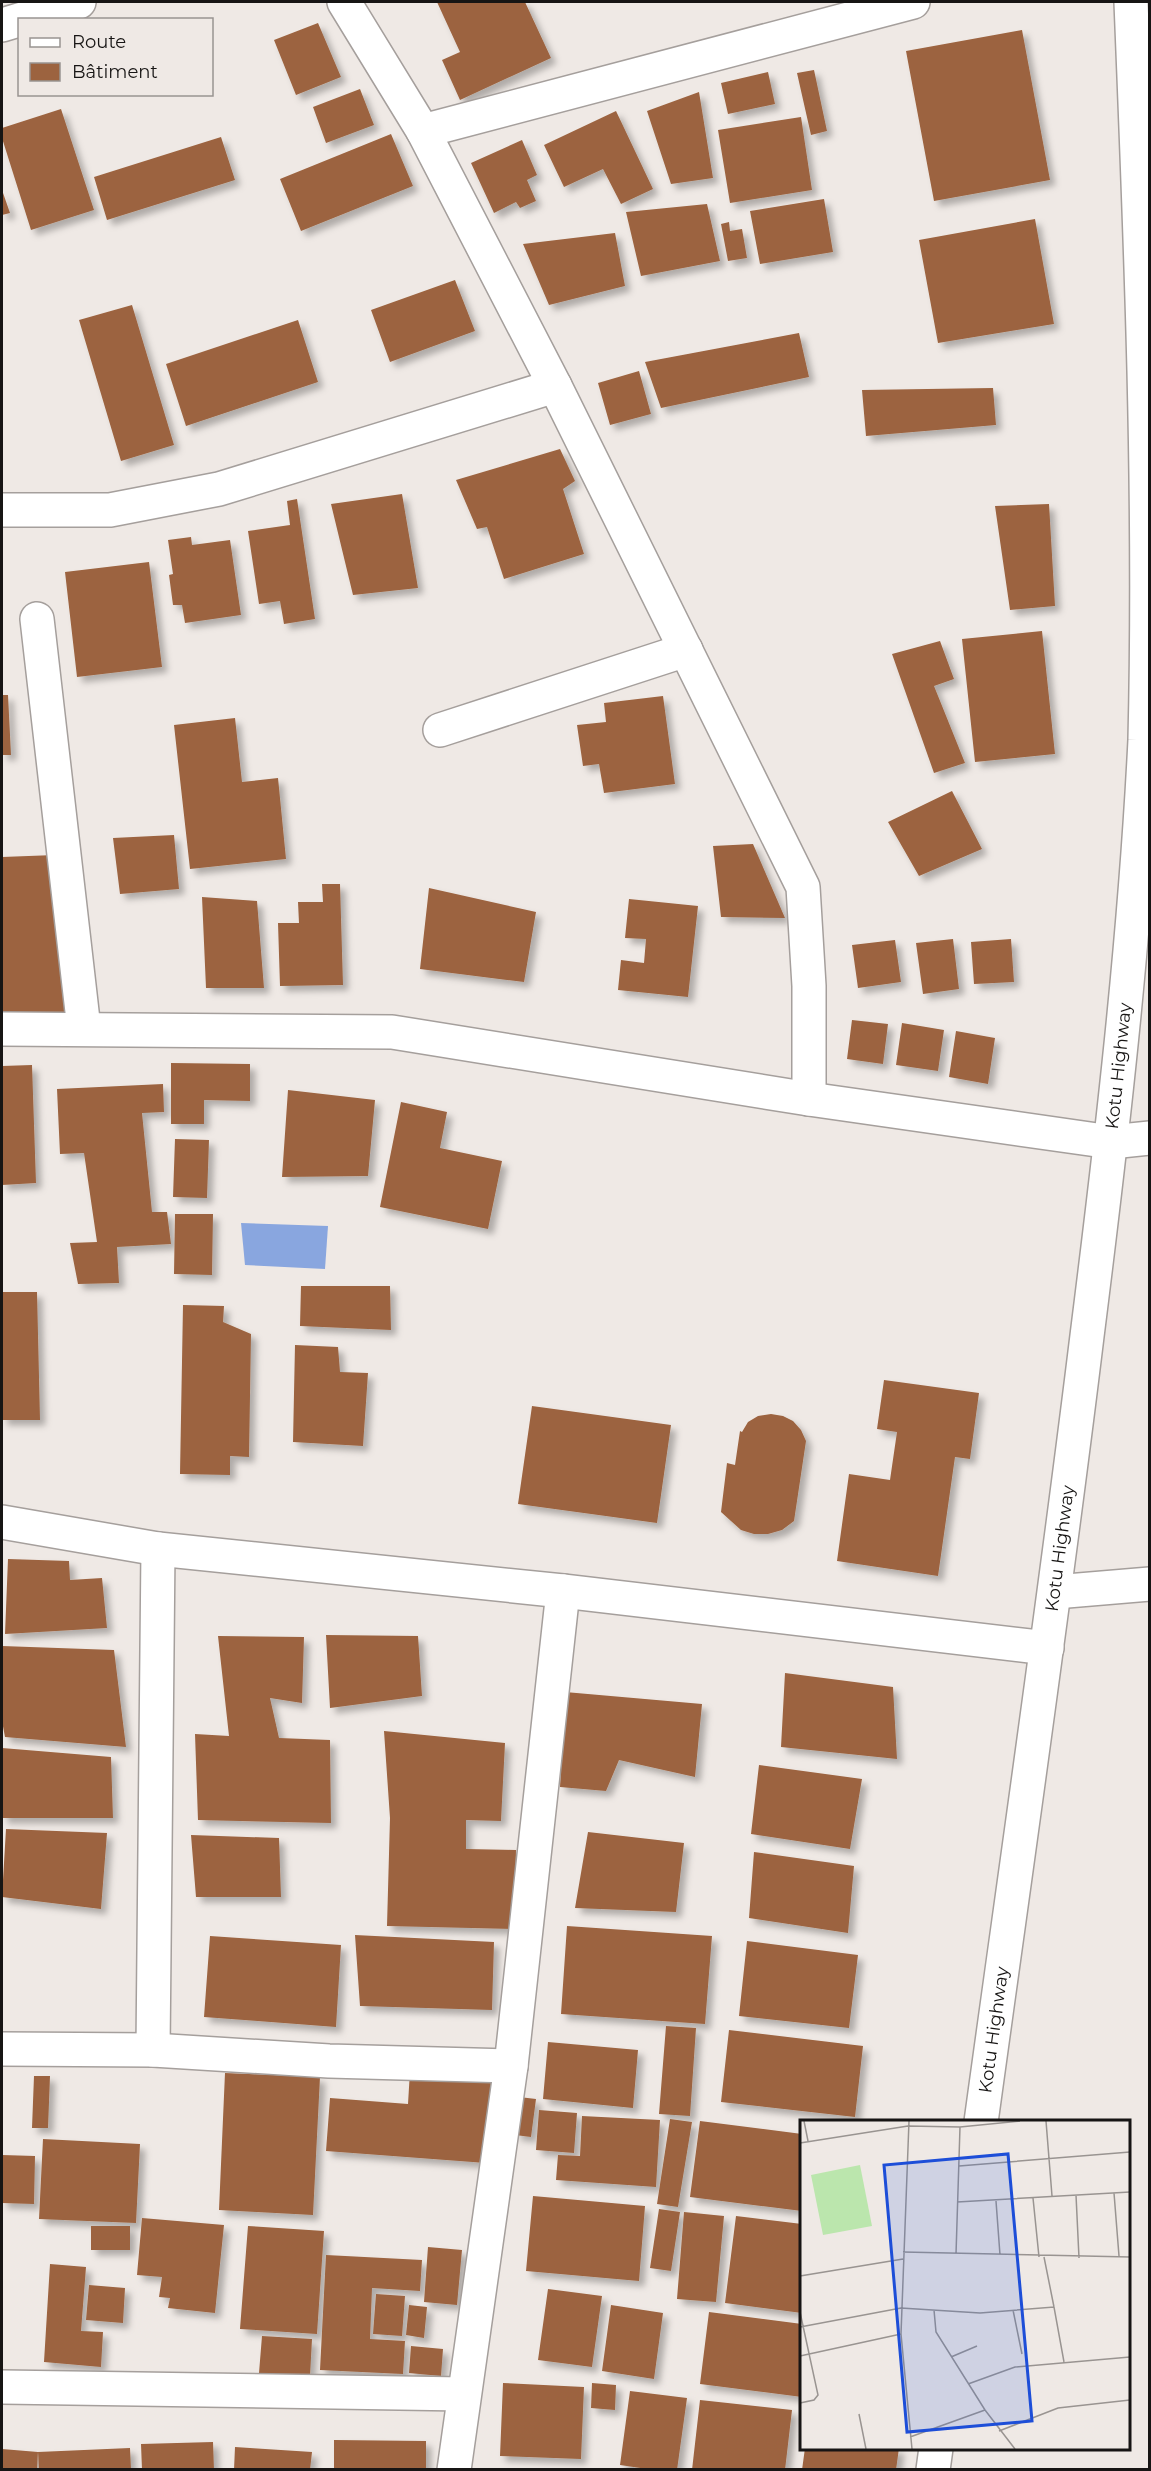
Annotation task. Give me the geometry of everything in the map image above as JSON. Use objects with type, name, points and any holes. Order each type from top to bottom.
[{"type":"street","points":[[25,18],[79,2]]},
{"type":"street","points":[[344,2],[423,131],[555,386],[803,887],[809,986],[809,1099]]},
{"type":"street","points":[[423,131],[913,2]]},
{"type":"street","name":"Kotu Highway","points":[[981,2120],[1055,1592],[1142,897],[1149,600],[1148,461],[1131,2]]},
{"type":"street","points":[[2,25],[18,20]]},
{"type":"street","points":[[2,510],[110,510],[219,489],[555,386]]},
{"type":"street","points":[[37,619],[84,1029]]},
{"type":"street","points":[[440,730],[686,650]]},
{"type":"street","points":[[2,1029],[392,1032],[809,1099],[1111,1142],[1149,1138]]},
{"type":"street","points":[[2,1522],[159,1549],[563,1591],[1047,1648]]},
{"type":"street","points":[[153,2050],[159,1549]]},
{"type":"street","points":[[1055,1592],[1149,1584]]},
{"type":"street","points":[[454,2469],[511,2066],[563,1591]]},
{"type":"street","points":[[2,2049],[153,2050],[329,2061],[511,2066]]},
{"type":"street","points":[[2,2387],[464,2394]]},
{"type":"street","points":[[933,2469],[936,2450]]},
{"type":"water","points":[[241,1223],[328,1226],[325,1269],[245,1265]]},
{"type":"building","points":[[437,2],[525,2],[551,58],[460,100],[442,60],[460,52]]},
{"type":"building","points":[[318,23],[341,77],[296,95],[274,40]]},
{"type":"building","points":[[1022,30],[1050,180],[934,201],[906,51]]},
{"type":"building","points":[[814,70],[827,131],[811,135],[797,73]]},
{"type":"building","points":[[768,72],[775,104],[728,114],[721,83]]},
{"type":"building","points":[[360,89],[374,125],[326,143],[313,107]]},
{"type":"building","points":[[699,92],[713,178],[671,184],[647,111]]},
{"type":"building","points":[[61,109],[94,210],[31,230],[2,138],[2,128]]},
{"type":"building","points":[[616,111],[653,189],[621,204],[603,169],[564,187],[544,145]]},
{"type":"building","points":[[801,117],[812,190],[730,203],[718,130]]},
{"type":"building","points":[[391,134],[413,186],[301,231],[280,179]]},
{"type":"building","points":[[221,137],[235,180],[107,220],[94,177]]},
{"type":"building","points":[[522,140],[537,175],[527,180],[536,201],[520,208],[516,202],[494,213],[471,163]]},
{"type":"building","points":[[2,190],[10,213],[2,215]]},
{"type":"building","points":[[824,199],[833,252],[760,264],[750,211]]},
{"type":"building","points":[[707,204],[720,261],[641,276],[626,212]]},
{"type":"building","points":[[1035,219],[1054,324],[938,343],[919,240]]},
{"type":"building","points":[[729,222],[730,231],[742,229],[747,258],[728,261],[721,224]]},
{"type":"building","points":[[615,233],[625,286],[549,305],[523,244]]},
{"type":"building","points":[[455,280],[475,331],[390,362],[371,310]]},
{"type":"building","points":[[132,305],[174,445],[121,461],[79,320]]},
{"type":"building","points":[[298,320],[318,382],[186,426],[166,364]]},
{"type":"building","points":[[799,333],[809,377],[661,408],[645,362]]},
{"type":"building","points":[[639,371],[651,414],[610,425],[598,383]]},
{"type":"building","points":[[993,388],[996,425],[866,436],[862,390]]},
{"type":"building","points":[[560,449],[575,481],[563,489],[584,554],[504,579],[487,527],[477,529],[456,480]]},
{"type":"building","points":[[402,494],[418,588],[353,595],[331,504]]},
{"type":"building","points":[[297,499],[315,619],[284,624],[280,601],[259,604],[248,531],[290,525],[287,501]]},
{"type":"building","points":[[1049,504],[1055,606],[1010,610],[995,506]]},
{"type":"building","points":[[191,537],[192,545],[230,540],[241,615],[185,623],[182,605],[173,605],[169,575],[173,574],[168,540]]},
{"type":"building","points":[[149,562],[162,667],[77,677],[65,572]]},
{"type":"building","points":[[1042,631],[1055,754],[975,762],[962,639]]},
{"type":"building","points":[[940,641],[954,679],[934,686],[965,763],[934,773],[892,654]]},
{"type":"building","points":[[2,695],[8,695],[11,755],[2,755]]},
{"type":"building","points":[[663,696],[675,784],[604,793],[599,764],[583,766],[577,725],[606,722],[604,703]]},
{"type":"building","points":[[235,718],[242,782],[278,778],[286,859],[190,869],[174,725]]},
{"type":"building","points":[[952,791],[982,849],[919,876],[888,822]]},
{"type":"building","points":[[174,835],[179,889],[120,894],[113,838]]},
{"type":"building","points":[[753,844],[785,918],[721,917],[713,846]]},
{"type":"building","points":[[55,855],[67,1015],[2,1014],[2,857]]},
{"type":"building","points":[[322,884],[340,884],[343,985],[280,986],[278,923],[299,923],[298,902],[323,902]]},
{"type":"building","points":[[429,888],[536,912],[524,982],[420,969]]},
{"type":"building","points":[[202,897],[257,901],[264,988],[206,988]]},
{"type":"building","points":[[629,899],[698,906],[688,997],[618,990],[621,960],[644,963],[646,939],[625,938]]},
{"type":"building","points":[[953,939],[959,989],[923,994],[916,943]]},
{"type":"building","points":[[1011,939],[1014,982],[974,984],[971,942]]},
{"type":"building","points":[[895,940],[901,982],[858,988],[852,945]]},
{"type":"building","points":[[852,1020],[888,1024],[883,1064],[847,1059]]},
{"type":"building","points":[[902,1023],[944,1030],[938,1071],[896,1065]]},
{"type":"building","points":[[956,1031],[995,1038],[988,1084],[949,1077]]},
{"type":"building","points":[[171,1063],[250,1064],[250,1101],[204,1100],[204,1124],[171,1124]]},
{"type":"building","points":[[32,1065],[36,1183],[2,1185],[2,1066]]},
{"type":"building","points":[[163,1084],[164,1112],[142,1113],[152,1212],[167,1212],[171,1244],[117,1247],[119,1283],[78,1284],[70,1243],[97,1242],[84,1153],[60,1154],[57,1089]]},
{"type":"building","points":[[288,1090],[375,1100],[368,1176],[282,1177]]},
{"type":"building","points":[[401,1102],[447,1112],[440,1148],[502,1161],[488,1229],[380,1207]]},
{"type":"building","points":[[175,1139],[209,1140],[207,1198],[173,1197]]},
{"type":"building","points":[[175,1214],[213,1214],[212,1275],[174,1274]]},
{"type":"building","points":[[301,1286],[390,1286],[391,1330],[300,1326]]},
{"type":"building","points":[[2,1292],[37,1292],[40,1420],[2,1420]]},
{"type":"building","points":[[183,1305],[224,1306],[223,1322],[251,1334],[249,1457],[230,1456],[230,1475],[180,1474]]},
{"type":"building","points":[[295,1345],[338,1347],[340,1372],[368,1373],[363,1446],[293,1442]]},
{"type":"building","points":[[884,1380],[979,1393],[970,1459],[955,1457],[938,1576],[837,1561],[849,1474],[890,1480],[897,1432],[877,1429]]},
{"type":"building","points":[[532,1406],[671,1425],[657,1523],[518,1504]]},
{"type":"building","points":[[771,1414],[793,1421],[801,1430],[806,1441],[794,1521],[782,1530],[768,1534],[754,1534],[741,1530],[721,1512],[727,1463],[735,1465],[740,1431],[742,1432],[748,1422],[758,1416]]},
{"type":"building","points":[[8,1559],[69,1561],[70,1580],[102,1578],[107,1628],[5,1634]]},
{"type":"building","points":[[326,1635],[418,1636],[422,1696],[330,1708]]},
{"type":"building","points":[[218,1636],[304,1637],[302,1703],[270,1698],[279,1738],[330,1740],[331,1823],[198,1820],[195,1734],[229,1736]]},
{"type":"building","points":[[2,1646],[114,1650],[126,1747],[5,1737],[2,1721]]},
{"type":"building","points":[[785,1673],[893,1687],[897,1759],[781,1747]]},
{"type":"building","points":[[565,1692],[702,1704],[695,1777],[619,1760],[606,1791],[560,1787]]},
{"type":"building","points":[[384,1731],[505,1743],[501,1821],[466,1820],[466,1849],[516,1850],[514,1929],[387,1926],[390,1818]]},
{"type":"building","points":[[2,1748],[111,1757],[113,1818],[2,1818]]},
{"type":"building","points":[[759,1765],[862,1779],[850,1849],[751,1834]]},
{"type":"building","points":[[6,1829],[107,1833],[101,1909],[2,1897]]},
{"type":"building","points":[[588,1832],[684,1843],[676,1912],[575,1908]]},
{"type":"building","points":[[191,1835],[279,1838],[281,1897],[196,1897]]},
{"type":"building","points":[[754,1852],[854,1866],[848,1933],[749,1918]]},
{"type":"building","points":[[567,1926],[712,1936],[705,2024],[561,2014]]},
{"type":"building","points":[[355,1935],[494,1942],[492,2010],[360,2006]]},
{"type":"building","points":[[210,1936],[341,1945],[336,2027],[204,2017]]},
{"type":"building","points":[[747,1941],[858,1955],[849,2028],[739,2016]]},
{"type":"building","points":[[666,2026],[696,2028],[690,2116],[659,2114]]},
{"type":"building","points":[[729,2030],[863,2046],[855,2117],[721,2102]]},
{"type":"building","points":[[548,2042],[638,2050],[633,2108],[543,2099]]},
{"type":"building","points":[[410,2071],[493,2077],[486,2163],[326,2151],[330,2098],[408,2104]]},
{"type":"building","points":[[225,2073],[320,2077],[313,2215],[219,2210]]},
{"type":"building","points":[[34,2076],[50,2076],[48,2128],[32,2128]]},
{"type":"building","points":[[519,2097],[536,2099],[531,2137],[515,2135]]},
{"type":"building","points":[[539,2110],[577,2113],[574,2153],[536,2150]]},
{"type":"building","points":[[582,2116],[660,2120],[656,2187],[556,2180],[558,2155],[580,2156]]},
{"type":"building","points":[[670,2119],[692,2122],[678,2207],[657,2204]]},
{"type":"building","points":[[700,2121],[800,2134],[800,2211],[690,2197]]},
{"type":"building","points":[[43,2139],[140,2144],[136,2223],[39,2219]]},
{"type":"building","points":[[2,2155],[35,2156],[34,2204],[2,2203]]},
{"type":"building","points":[[533,2196],[645,2206],[639,2281],[526,2271]]},
{"type":"building","points":[[659,2209],[680,2212],[671,2271],[650,2268]]},
{"type":"building","points":[[684,2212],[724,2216],[716,2302],[677,2299]]},
{"type":"building","points":[[736,2216],[800,2224],[800,2313],[725,2303]]},
{"type":"building","points":[[142,2218],[224,2225],[215,2313],[168,2308],[170,2298],[159,2297],[162,2277],[137,2275]]},
{"type":"building","points":[[91,2226],[130,2226],[130,2250],[91,2250]]},
{"type":"building","points":[[248,2226],[324,2231],[317,2334],[240,2329]]},
{"type":"building","points":[[428,2247],[462,2250],[457,2305],[424,2302]]},
{"type":"building","points":[[326,2255],[422,2260],[420,2291],[372,2288],[370,2339],[405,2341],[403,2374],[320,2370]]},
{"type":"building","points":[[50,2264],[86,2267],[81,2331],[103,2332],[101,2367],[44,2362]]},
{"type":"building","points":[[89,2285],[125,2288],[123,2323],[86,2320]]},
{"type":"building","points":[[548,2289],[602,2296],[592,2367],[538,2360]]},
{"type":"building","points":[[376,2294],[405,2296],[402,2336],[373,2334]]},
{"type":"building","points":[[409,2305],[427,2307],[424,2338],[406,2335]]},
{"type":"building","points":[[611,2305],[663,2313],[654,2379],[602,2371]]},
{"type":"building","points":[[709,2312],[800,2324],[800,2397],[700,2384]]},
{"type":"building","points":[[262,2336],[312,2339],[310,2376],[259,2373]]},
{"type":"building","points":[[411,2346],[443,2349],[441,2376],[409,2373]]},
{"type":"building","points":[[503,2383],[584,2387],[581,2459],[500,2456]]},
{"type":"building","points":[[592,2383],[616,2385],[615,2410],[591,2408]]},
{"type":"building","points":[[630,2391],[687,2398],[677,2470],[654,2470],[620,2465]]},
{"type":"building","points":[[700,2400],[792,2410],[785,2470],[692,2470]]},
{"type":"building","points":[[334,2440],[426,2441],[426,2470],[334,2470]]},
{"type":"building","points":[[213,2442],[214,2470],[142,2470],[141,2444]]},
{"type":"building","points":[[235,2447],[312,2452],[310,2470],[234,2470]]},
{"type":"building","points":[[130,2448],[131,2470],[39,2470],[38,2452]]},
{"type":"building","points":[[2,2449],[38,2452],[37,2470],[2,2470]]},
{"type":"building","points":[[805,2450],[899,2450],[896,2470],[802,2470]]}]
